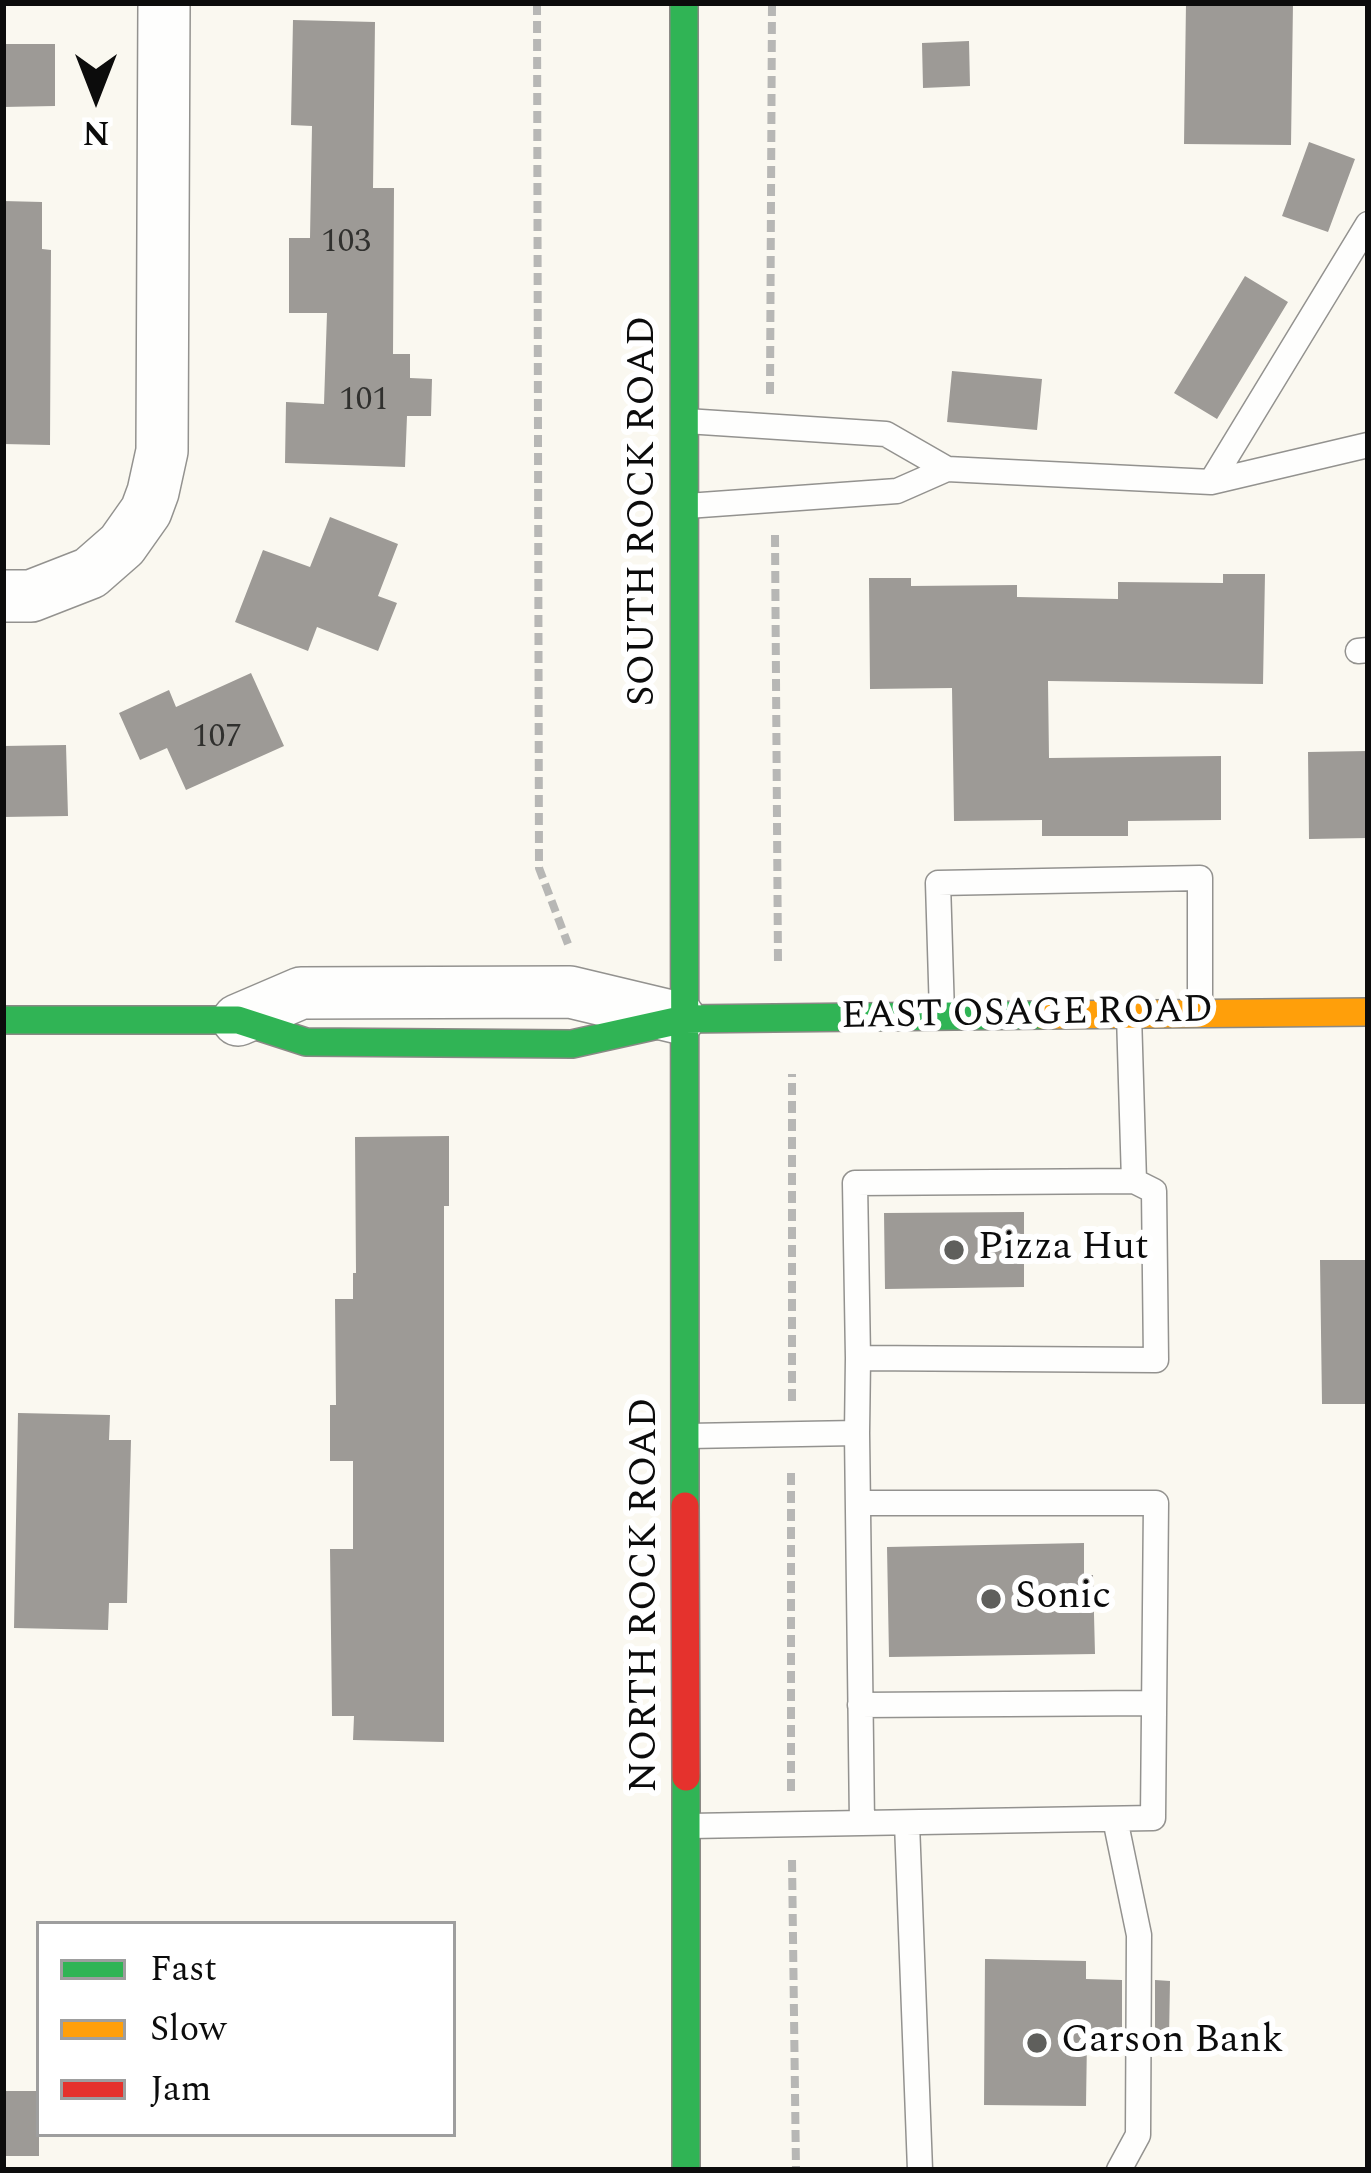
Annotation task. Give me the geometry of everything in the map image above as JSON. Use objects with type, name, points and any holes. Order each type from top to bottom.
[{"type":"main road","name":"SOUTH ROCK ROAD","points":[[684,3],[685,1019]]},
{"type":"main road","name":"EAST OSAGE ROAD","points":[[685,1019],[1368,1012]]},
{"type":"main road","name":"NORTH ROCK ROAD","points":[[685,1019],[686,2170]]},
{"type":"main road","name":"EAST OSAGE ROAD","points":[[3,1021],[238,1020]]},
{"type":"street","points":[[3,596],[31,596],[90,573],[122,545],[146,512],[162,451],[164,3]]},
{"type":"street","name":"EAST OSAGE ROAD","points":[[238,1020],[301,993],[526,992],[571,992],[685,1019]]},
{"type":"lane","points":[[1211,482],[1368,224]]},
{"type":"lane","points":[[684,421],[886,434],[946,469]]},
{"type":"lane","points":[[684,507],[897,491],[946,469],[1211,482],[1368,445]]},
{"type":"lane","points":[[942,1017],[938,883],[1200,878],[1200,1012]]},
{"type":"lane","points":[[1130,1015],[1134,1181]]},
{"type":"lane","points":[[858,1358],[1156,1360],[1154,1191],[1134,1181],[855,1183],[862,1823]]},
{"type":"lane","points":[[686,1436],[857,1433]]},
{"type":"lane","points":[[686,1826],[1153,1818],[1156,1503],[858,1503]]},
{"type":"lane","points":[[860,1705],[1154,1703]]},
{"type":"lane","points":[[1115,1819],[1139,1935],[1138,2135],[1119,2170]]},
{"type":"lane","points":[[907,1822],[920,2170]]},
{"type":"path","points":[[537,3],[539,868],[571,951]]},
{"type":"path","points":[[770,392],[772,3]]},
{"type":"path","points":[[775,532],[778,977]]},
{"type":"path","points":[[794,1087],[791,1825],[796,2170]]},
{"type":"building","points":[[1186,3],[1293,3],[1291,145],[1184,144]]},
{"type":"building","points":[[293,20],[375,22],[373,188],[394,188],[393,354],[410,354],[410,378],[432,379],[431,416],[407,416],[405,467],[285,463],[286,402],[324,404],[327,313],[289,313],[289,238],[310,238],[312,126],[291,125]]},
{"type":"building","points":[[969,41],[970,86],[923,88],[922,43]]},
{"type":"building","points":[[3,44],[55,44],[55,106],[3,107]]},
{"type":"building","points":[[1309,142],[1355,159],[1328,232],[1282,216]]},
{"type":"building","points":[[3,201],[42,202],[42,249],[51,250],[50,445],[3,444]]},
{"type":"building","points":[[1245,276],[1288,302],[1217,419],[1174,393]]},
{"type":"building","points":[[952,371],[1042,379],[1037,430],[947,422]]},
{"type":"building","points":[[330,517],[398,544],[378,596],[397,603],[378,651],[317,627],[308,651],[235,622],[263,550],[310,567]]},
{"type":"building","points":[[1223,574],[1265,574],[1263,684],[1048,681],[1049,758],[1221,756],[1221,820],[1128,821],[1128,836],[1042,836],[1042,820],[954,821],[952,688],[870,689],[869,578],[911,578],[911,586],[1017,585],[1017,597],[1118,599],[1118,582],[1223,583]]},
{"type":"building","points":[[251,673],[284,746],[186,790],[167,748],[140,760],[119,713],[169,690],[176,707]]},
{"type":"building","points":[[66,745],[68,816],[3,817],[3,746]]},
{"type":"building","points":[[1368,751],[1368,838],[1309,839],[1308,752]]},
{"type":"building","points":[[449,1136],[449,1206],[444,1206],[444,1742],[353,1740],[354,1716],[332,1716],[330,1549],[353,1549],[353,1461],[330,1461],[330,1405],[336,1405],[335,1299],[353,1299],[356,1273],[355,1137]]},
{"type":"building","name":"Pizza Hut","points":[[1024,1212],[1024,1287],[885,1289],[884,1213]]},
{"type":"building","points":[[1320,1260],[1368,1260],[1368,1404],[1322,1404]]},
{"type":"building","points":[[18,1413],[110,1415],[109,1440],[131,1440],[127,1603],[109,1603],[108,1630],[14,1628]]},
{"type":"building","name":"Sonic","points":[[1084,1543],[1084,1575],[1093,1575],[1095,1654],[889,1657],[887,1547]]},
{"type":"building","points":[[985,1959],[1086,1961],[1086,1979],[1122,1980],[1122,2038],[1087,2038],[1086,2106],[984,2105]]},
{"type":"building","points":[[1155,1980],[1170,1981],[1169,2039],[1155,2039]]},
{"type":"building","points":[[3,2091],[36,2091],[39,2156],[3,2156]]},
{"type":"traffic: fast","points":[[684,3],[685,1506]]},
{"type":"traffic: fast","points":[[3,1020],[238,1020],[306,1042],[572,1044],[685,1019],[1044,1015]]},
{"type":"traffic: fast","points":[[686,1777],[686,2170]]},
{"type":"traffic: slow","points":[[1044,1015],[1368,1012]]},
{"type":"traffic: jam","points":[[685,1506],[686,1777]]},
{"type":"place","name":"Pizza Hut","points":[[954,1250]]},
{"type":"place","name":"Sonic","points":[[991,1599]]},
{"type":"place","name":"Carson Bank","points":[[1037,2043]]}]
